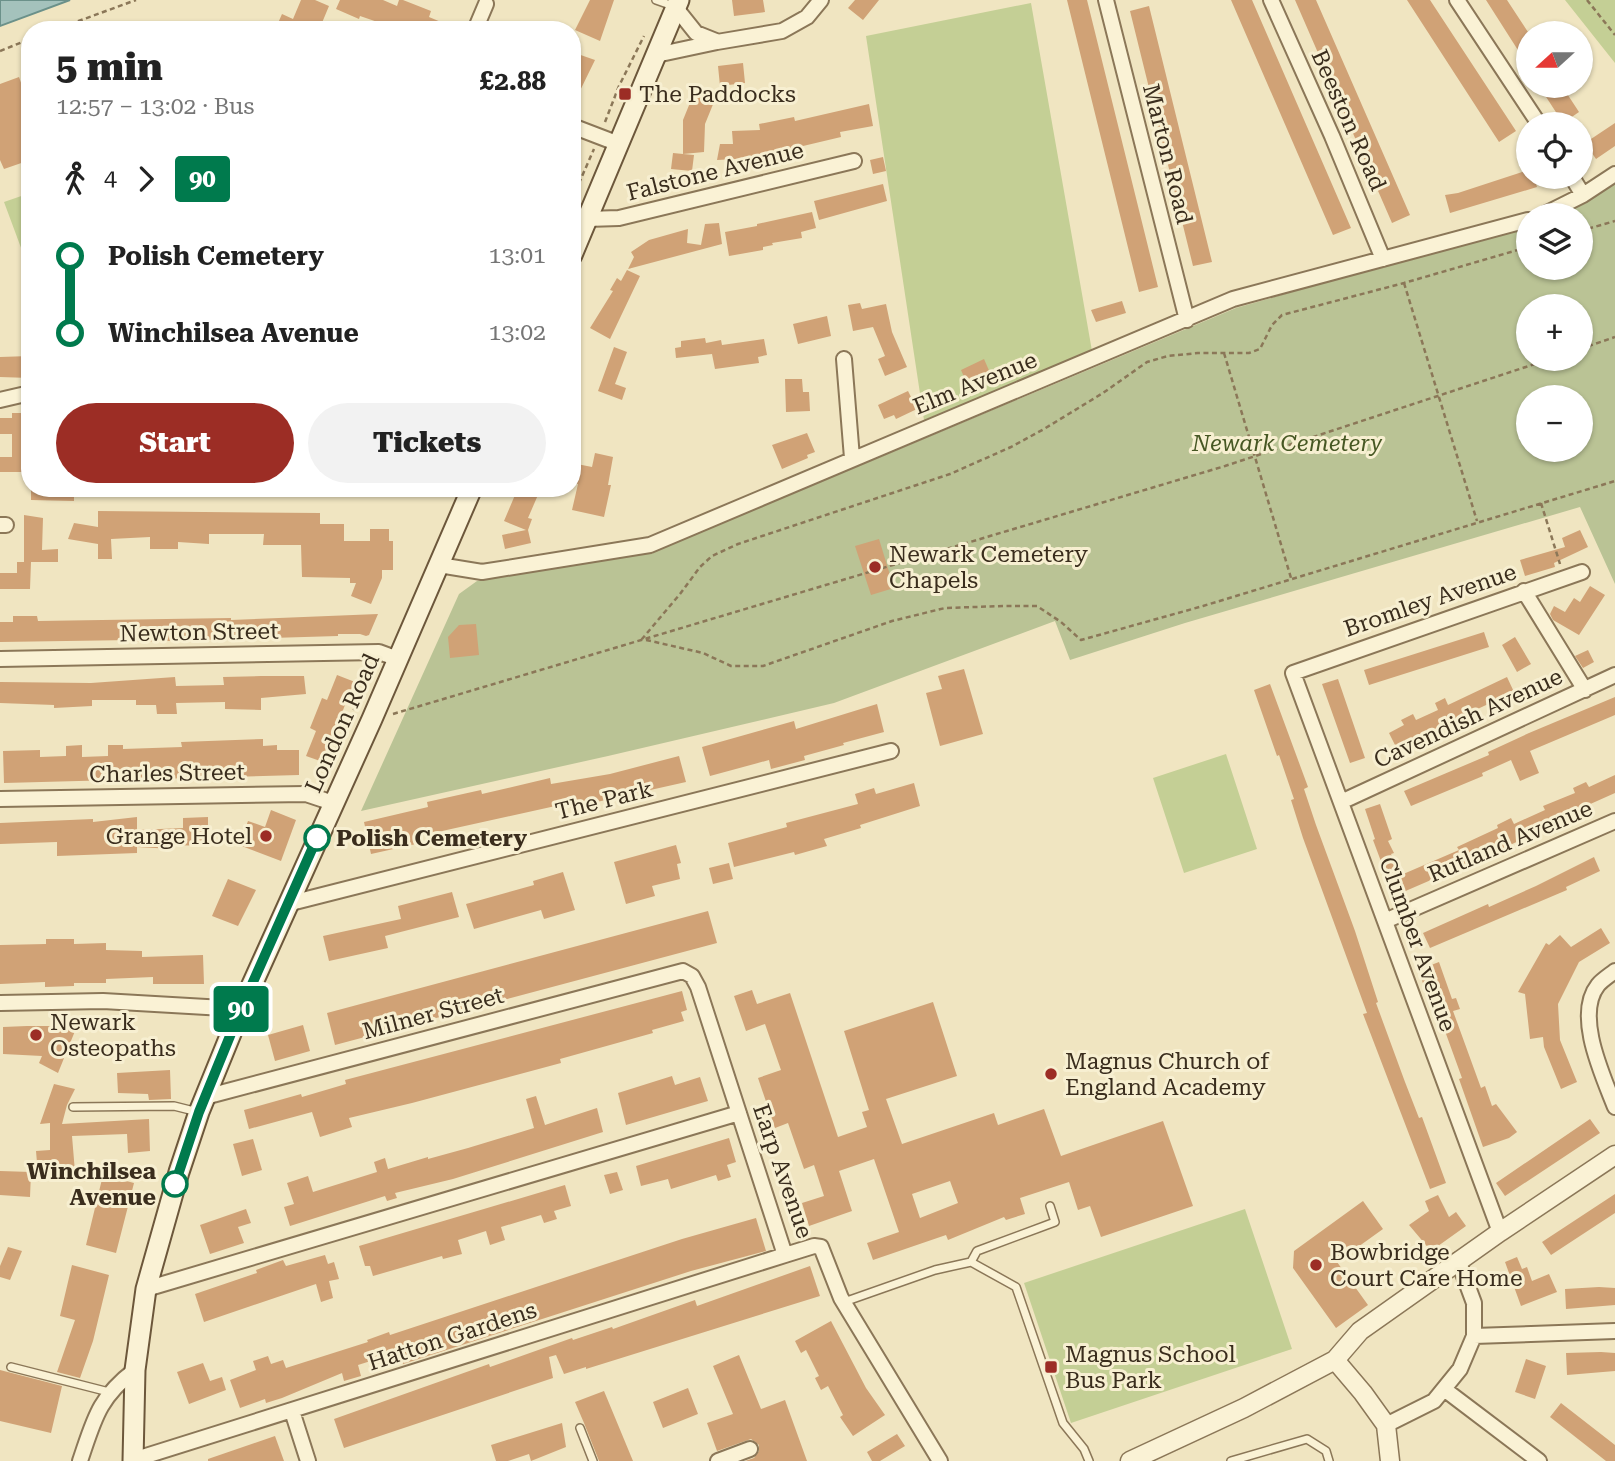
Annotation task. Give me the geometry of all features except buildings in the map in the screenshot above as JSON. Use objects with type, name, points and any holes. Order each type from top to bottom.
[{"type":"main road","points":[[581,233],[678,4]]},
{"type":"main road","name":"London Road","points":[[133,1461],[135,1370],[146,1289],[178,1172],[241,1009],[372,719],[468,497]]},
{"type":"street","points":[[656,55],[717,41],[782,31],[807,18],[821,0]]},
{"type":"street","name":"Marton Road","points":[[1106,0],[1186,320]]},
{"type":"street","name":"Beeston Road","points":[[1271,0],[1383,259]]},
{"type":"street","points":[[1457,0],[1531,112]]},
{"type":"street","points":[[479,21],[486,4]]},
{"type":"street","points":[[678,4],[696,33],[717,41]]},
{"type":"street","points":[[581,129],[619,144]]},
{"type":"street","name":"Falstone Avenue","points":[[587,219],[619,218],[854,161]]},
{"type":"street","points":[[1567,203],[1615,174]]},
{"type":"street","points":[[1579,189],[1583,195]]},
{"type":"street","name":"Elm Avenue","points":[[439,565],[482,572],[650,545],[1233,299],[1516,223]]},
{"type":"street","points":[[844,359],[852,458]]},
{"type":"street","points":[[0,400],[21,395]]},
{"type":"street","name":"Bromley Avenue","points":[[1293,673],[1582,572]]},
{"type":"street","points":[[1524,591],[1585,690]]},
{"type":"street","name":"Newton Street","points":[[0,659],[379,652],[398,659]]},
{"type":"street","name":"Clumber Avenue","points":[[1293,673],[1500,1232]]},
{"type":"street","name":"Cavendish Avenue","points":[[1341,802],[1615,675]]},
{"type":"street","name":"The Park","points":[[287,904],[891,751]]},
{"type":"street","name":"Charles Street","points":[[0,799],[306,794],[333,803]]},
{"type":"street","name":"Rutland Avenue","points":[[1385,921],[1615,821]]},
{"type":"street","name":"Earp Avenue","points":[[673,972],[683,971],[692,976],[698,987],[785,1255],[814,1246],[821,1247],[843,1303],[940,1461]]},
{"type":"street","points":[[1615,971],[1597,985],[1590,1002],[1588,1020],[1595,1052],[1615,1107]]},
{"type":"street","name":"Milner Street","points":[[202,1105],[673,972]]},
{"type":"street","points":[[0,1003],[103,1001],[241,1009]]},
{"type":"street","points":[[146,1289],[739,1113]]},
{"type":"street","points":[[1130,1461],[1244,1408],[1335,1360],[1360,1331],[1615,1155]]},
{"type":"street","name":"Hatton Gardens","points":[[133,1461],[785,1255]]},
{"type":"street","points":[[1386,1425],[1434,1401],[1460,1369],[1474,1336],[1474,1303],[1458,1261]]},
{"type":"street","points":[[1474,1336],[1615,1331]]},
{"type":"street","points":[[1335,1360],[1386,1425],[1390,1461]]},
{"type":"street","points":[[80,1461],[97,1410],[109,1392],[135,1370]]},
{"type":"street","points":[[1444,1389],[1539,1461]]},
{"type":"street","points":[[292,1411],[308,1461]]},
{"type":"street","points":[[718,1461],[750,1449]]},
{"type":"lane","points":[[656,0],[678,4]]},
{"type":"lane","points":[[73,1107],[202,1105]]},
{"type":"lane","points":[[971,1262],[977,1251],[1055,1222],[1050,1206]]},
{"type":"lane","points":[[843,1303],[935,1270],[971,1262],[1016,1287],[1063,1423],[1084,1448],[1089,1461]]},
{"type":"lane","points":[[11,1367],[109,1392]]},
{"type":"lane","points":[[580,1428],[593,1461]]},
{"type":"lane","points":[[1231,1461],[1307,1439],[1326,1451],[1329,1461]]},
{"type":"path","points":[[79,21],[136,0]]},
{"type":"path","points":[[1587,0],[1615,35]]},
{"type":"path","points":[[602,130],[619,86],[647,29]]},
{"type":"path","points":[[0,51],[21,43]]},
{"type":"path","points":[[581,179],[594,149]]},
{"type":"path","points":[[1593,227],[1615,221]]},
{"type":"path","points":[[642,639],[712,556],[738,544],[950,474],[1044,429],[1147,362],[1168,356],[1249,353],[1260,349],[1272,325],[1282,315],[1516,250]]},
{"type":"path","points":[[1404,283],[1477,522]]},
{"type":"path","points":[[1593,345],[1615,337]]},
{"type":"path","points":[[1223,352],[1292,578]]},
{"type":"path","points":[[372,719],[1256,456],[1516,370]]},
{"type":"path","points":[[642,639],[703,653],[731,666],[763,666],[892,621],[945,608],[1037,606],[1081,640],[1615,481]]},
{"type":"path","points":[[1541,503],[1564,577]]},
{"type":"path","points":[[323,780],[372,670]]},
{"type":"green space","points":[[1565,0],[1615,0],[1615,63],[1593,35],[1593,21],[1582,21]]},
{"type":"green space","points":[[1031,3],[1092,351],[924,420],[866,36]]},
{"type":"green space","name":"Newark Cemetery","points":[[1615,183],[1615,584],[1580,507],[1185,623],[1070,660],[1055,621],[834,703],[361,811],[459,594],[477,581],[651,553],[1236,308],[1516,227],[1516,280],[1593,280],[1593,203],[1584,203]]},
{"type":"green space","points":[[21,196],[21,248],[4,202]]},
{"type":"green space","points":[[1226,754],[1257,849],[1184,873],[1153,778]]},
{"type":"green space","points":[[1245,1209],[1292,1349],[1071,1423],[1024,1283]]},
{"type":"water","points":[[0,0],[70,0],[0,26]]},
{"type":"bus line","name":"90","points":[[175,1184],[199,1112],[241,1009],[317,838]]},
{"type":"place","name":"The Paddocks","points":[[625,94]]},
{"type":"place","name":"Newark Cemetery Chapels","points":[[875,567]]},
{"type":"place","name":"Grange Hotel","points":[[266,836]]},
{"type":"place","name":"Polish Cemetery","points":[[317,838]]},
{"type":"place","name":"Newark Osteopaths","points":[[36,1035]]},
{"type":"place","name":"Magnus Church of England Academy","points":[[1051,1074]]},
{"type":"place","name":"Winchilsea Avenue","points":[[175,1184]]},
{"type":"place","name":"Bowbridge Court Care Home","points":[[1316,1265]]},
{"type":"place","name":"Magnus School Bus Park","points":[[1051,1367]]}]
